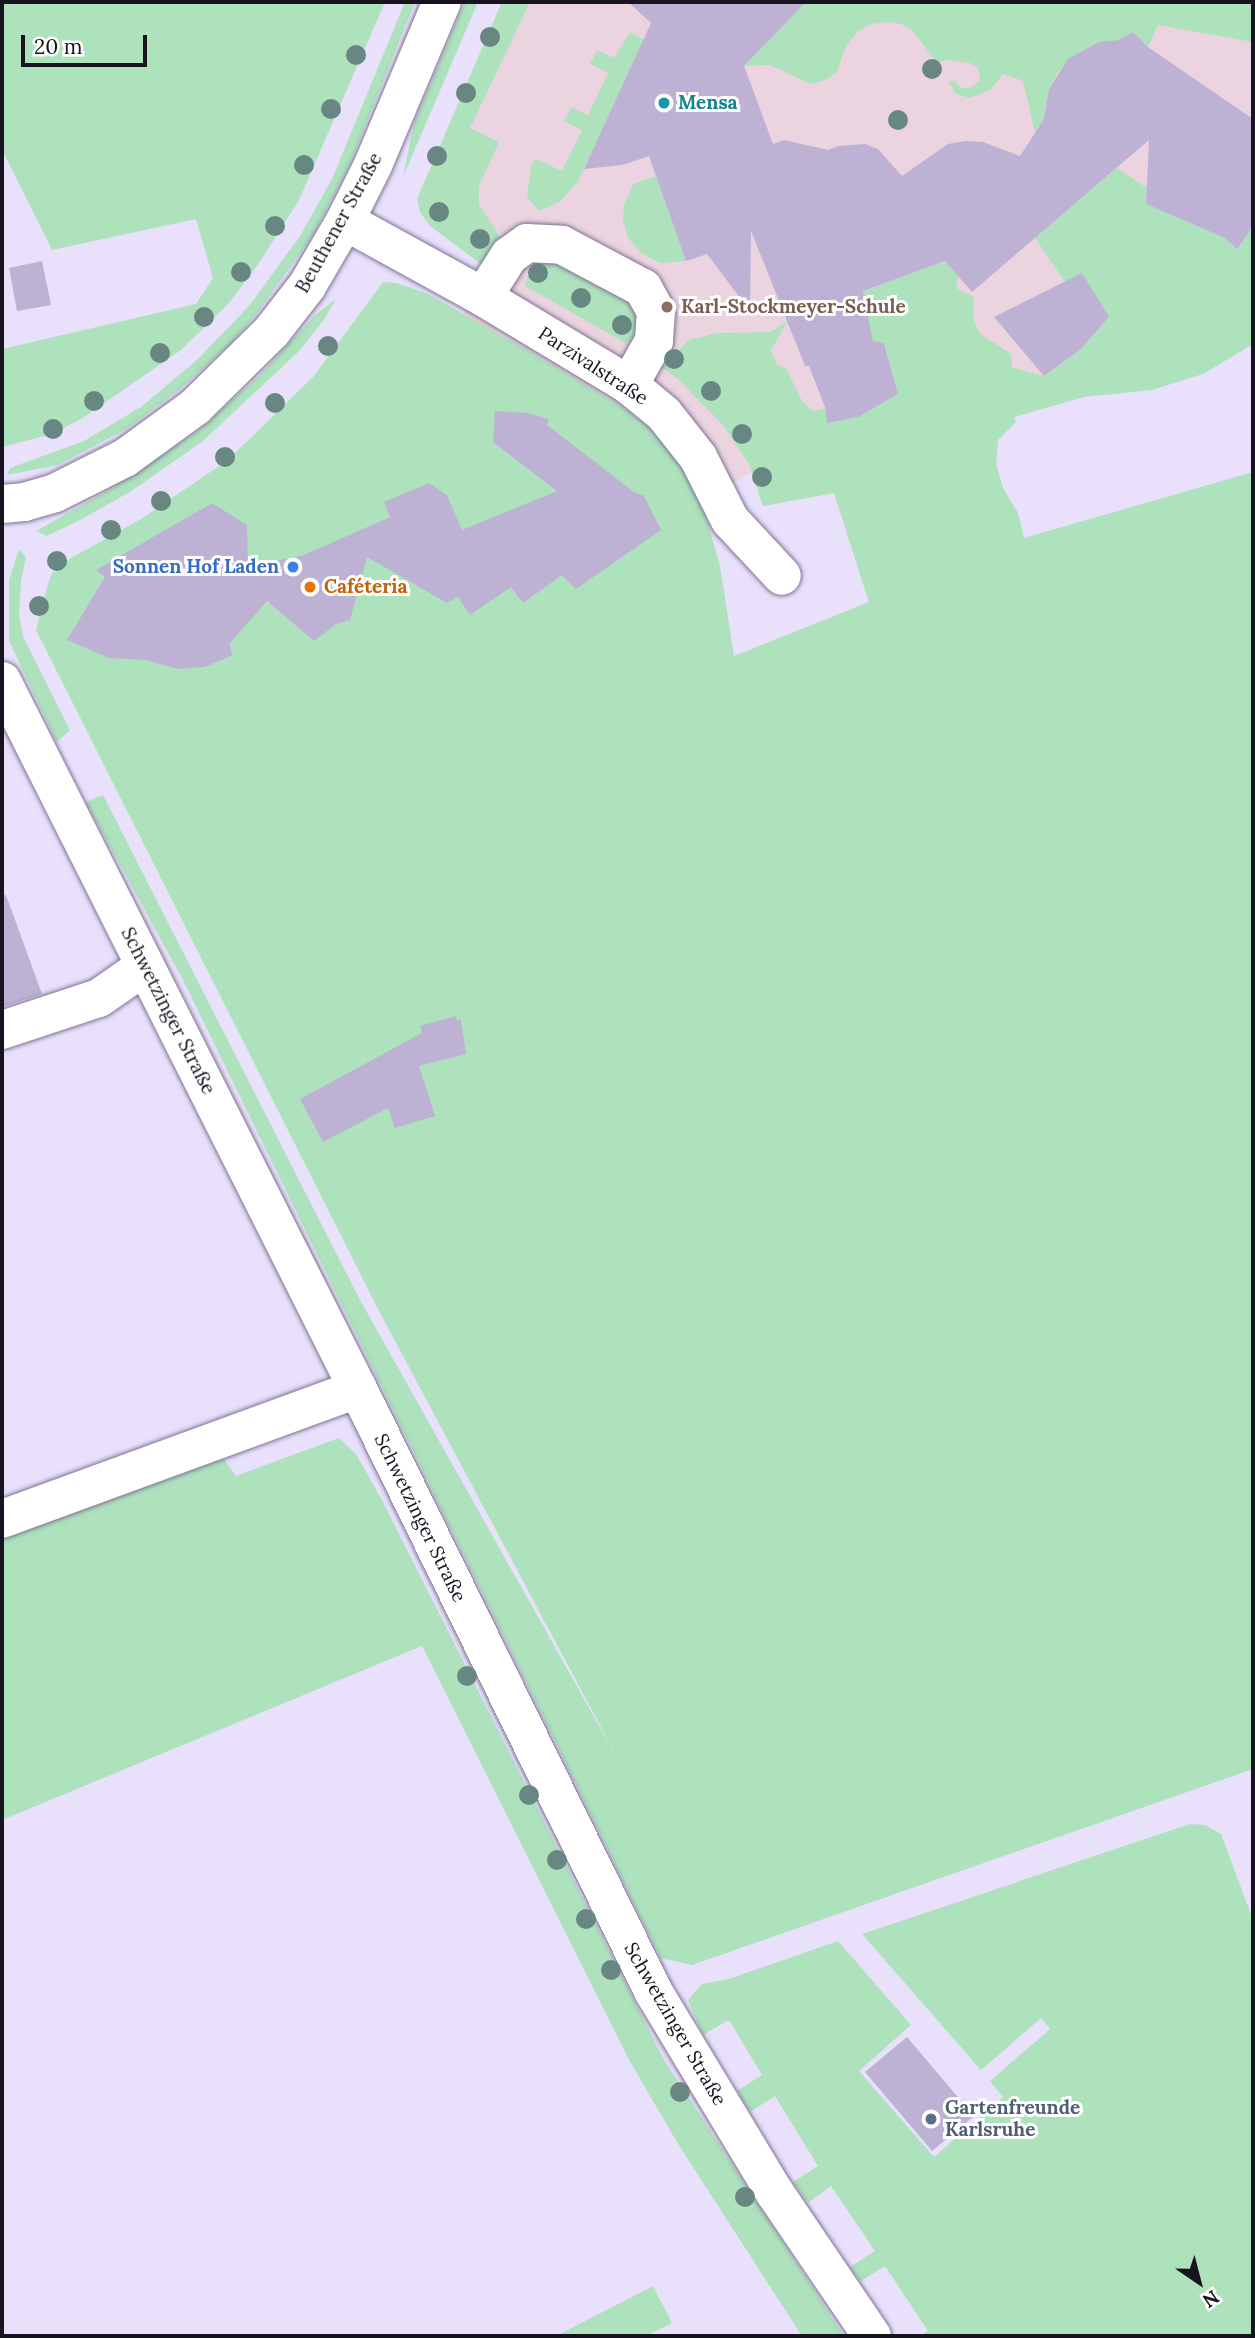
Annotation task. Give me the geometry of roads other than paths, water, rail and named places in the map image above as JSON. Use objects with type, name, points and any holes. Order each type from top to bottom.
[{"type":"street","name":"Beuthener Straße","points":[[2,504],[24,502],[55,493],[125,458],[195,407],[272,331],[307,286],[345,221],[373,165],[442,2]]},
{"type":"street","name":"Parzivalstraße","points":[[345,221],[483,297],[629,385],[664,414],[698,457],[730,520],[782,576]]},
{"type":"street","points":[[483,297],[509,256],[527,243],[562,245],[643,288],[656,312],[654,341],[629,385]]},
{"type":"street","name":"Schwetzinger Straße","points":[[2,681],[358,1389],[653,1991],[775,2193],[872,2336]]},
{"type":"street","points":[[2,1030],[99,998],[145,966]]},
{"type":"street","points":[[2,1519],[358,1389]]},
{"type":"place","name":"Mensa","points":[[664,103]]},
{"type":"place","name":"Karl-Stockmeyer-Schule","points":[[667,307]]},
{"type":"place","name":"Sonnen Hof Laden","points":[[293,567]]},
{"type":"place","name":"Caféteria","points":[[310,587]]},
{"type":"place","name":"Gartenfreunde Karlsruhe","points":[[931,2119]]}]
